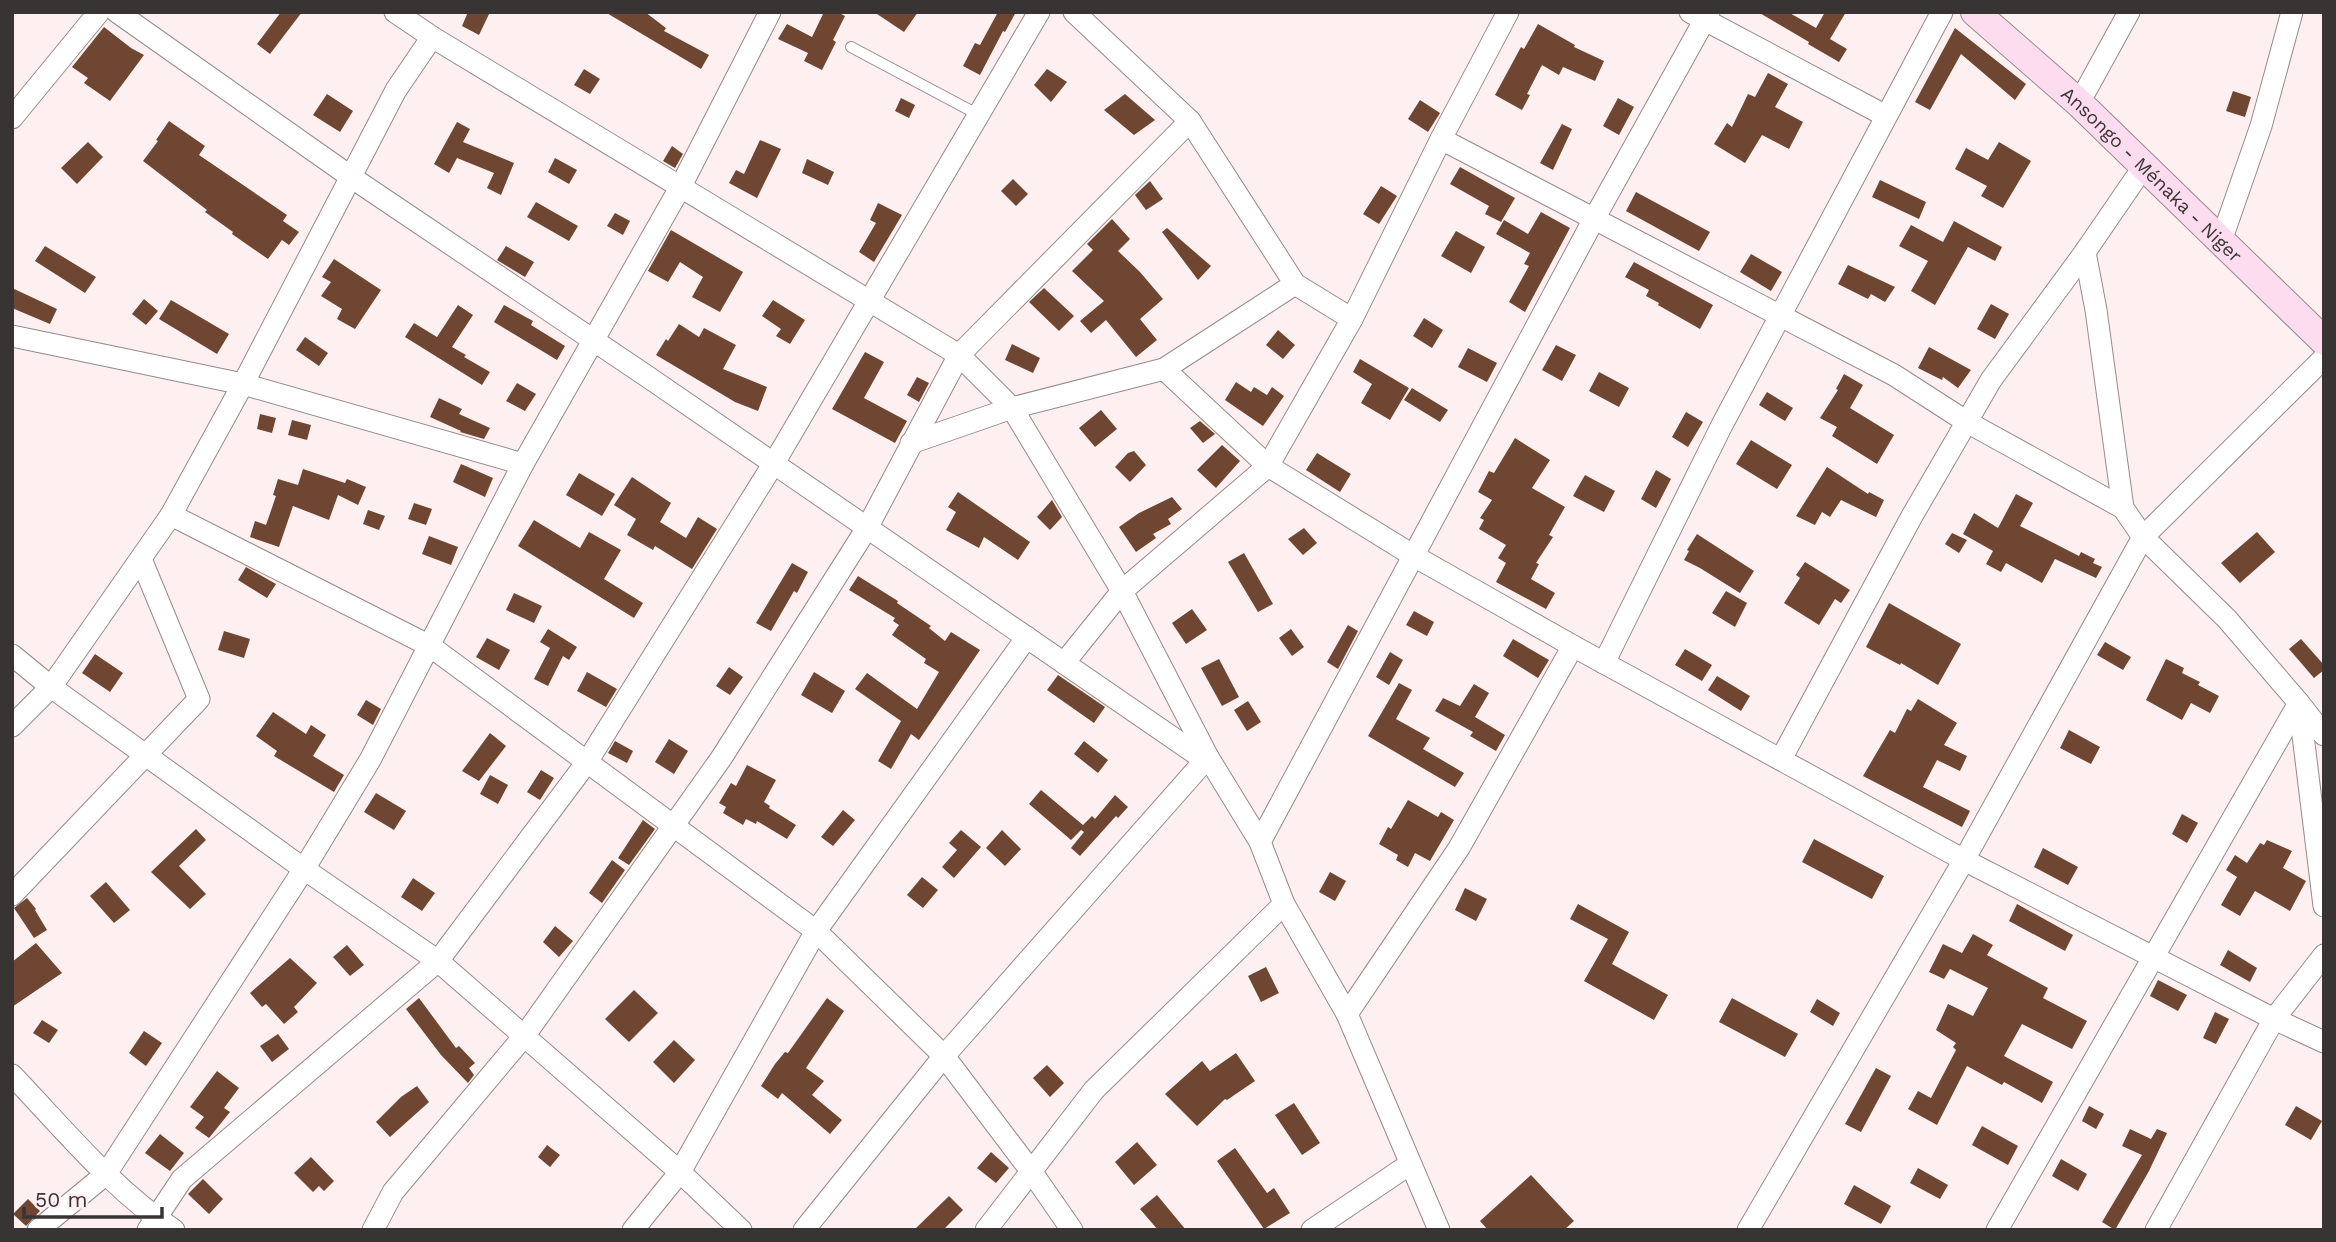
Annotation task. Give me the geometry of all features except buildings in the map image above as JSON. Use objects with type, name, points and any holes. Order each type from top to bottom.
[{"type":"main road","name":"Ansongo - Ménaka - Niger","points":[[1975,12],[2078,103],[2324,341]]},
{"type":"street","points":[[12,118],[99,12]]},
{"type":"street","points":[[117,12],[351,177],[594,340],[1063,663],[1207,758]]},
{"type":"street","points":[[38,1230],[106,1174],[304,869],[370,760],[523,464],[681,186],[771,12]]},
{"type":"street","points":[[151,1224],[182,1179],[438,961],[587,762],[774,463],[1039,12]]},
{"type":"street","points":[[1074,12],[1190,121],[1295,284],[1352,319]]},
{"type":"street","points":[[1063,663],[1122,591],[1268,466],[1352,319],[1441,139],[1508,12]]},
{"type":"street","points":[[1604,663],[1721,425],[1942,12]]},
{"type":"street","points":[[2078,103],[2129,12]]},
{"type":"street","points":[[2221,241],[2261,127],[2292,12]]},
{"type":"street","points":[[400,13],[432,37],[959,355],[1012,408],[1122,591],[1207,758],[1260,842],[1284,904],[1347,1014],[1439,1230]]},
{"type":"street","points":[[1260,842],[1701,15],[1886,116]]},
{"type":"street","points":[[12,726],[51,687],[171,515],[243,384],[396,90],[432,37]]},
{"type":"street","points":[[373,1230],[393,1192],[524,1035],[722,757],[867,527],[959,355],[1190,121]]},
{"type":"street","points":[[1441,139],[1894,374],[1967,422],[2123,508]]},
{"type":"street","points":[[1781,759],[1912,516],[1991,380],[2144,166]]},
{"type":"street","points":[[2084,252],[2096,310],[2123,508],[2143,537],[2227,619],[2324,734]]},
{"type":"street","points":[[911,443],[1012,408],[1164,369],[1295,284]]},
{"type":"street","points":[[12,336],[243,384],[523,464]]},
{"type":"street","points":[[1748,1230],[1964,860],[2143,537],[2324,358]]},
{"type":"street","points":[[1164,369],[1268,466],[1414,556],[1964,860],[2324,1042]]},
{"type":"street","points":[[171,515],[430,646],[816,931],[944,1056],[1072,1230]]},
{"type":"street","points":[[12,895],[199,699],[141,559]]},
{"type":"street","points":[[633,1230],[680,1172],[816,931],[1027,638]]},
{"type":"street","points":[[1347,1014],[1459,848],[1573,646]]},
{"type":"street","points":[[12,655],[51,687],[304,869],[438,961],[680,1172],[741,1230]]},
{"type":"street","points":[[2299,703],[2324,906]]},
{"type":"street","points":[[1997,1230],[2299,703]]},
{"type":"street","points":[[804,1230],[944,1056],[1207,758]]},
{"type":"street","points":[[986,1230],[1094,1090],[1284,904]]},
{"type":"street","points":[[2156,1230],[2274,1019],[2324,955]]},
{"type":"street","points":[[12,1075],[151,1224],[174,1230]]},
{"type":"street","points":[[1312,1230],[1410,1164]]},
{"type":"lane","points":[[851,47],[979,114]]}]
